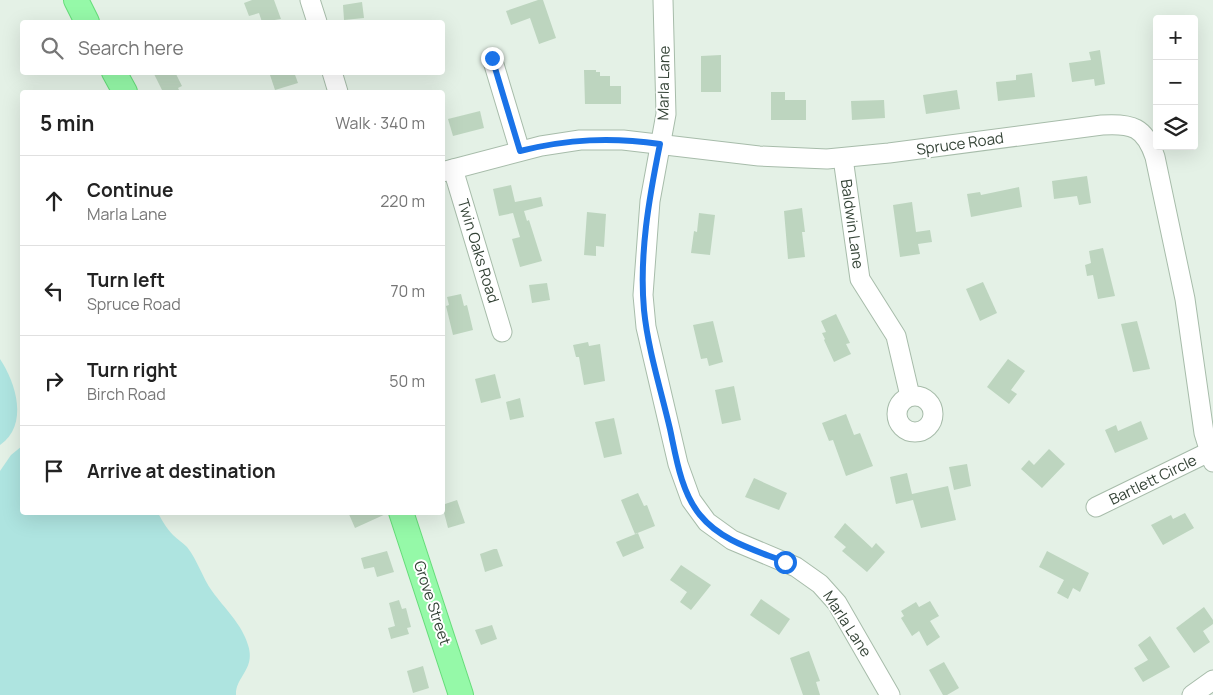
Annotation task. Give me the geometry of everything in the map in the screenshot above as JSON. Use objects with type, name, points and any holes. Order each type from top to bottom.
[{"type":"main road","points":[[76,0],[86,20]]},
{"type":"main road","points":[[116,75],[124,90]]},
{"type":"main road","name":"Grove Street","points":[[402,515],[461,695]]},
{"type":"street","points":[[310,0],[315,20]]},
{"type":"street","name":"Marla Lane","points":[[663,0],[666,100],[646,240],[643,281],[644,312],[678,464],[687,491],[696,509],[714,528],[744,546],[796,567],[820,584],[837,603],[890,695]]},
{"type":"street","points":[[492,58],[520,151]]},
{"type":"street","points":[[333,75],[337,90]]},
{"type":"street","name":"Spruce Road","points":[[448,171],[520,151],[580,140],[617,139],[759,156],[843,158],[1102,125],[1124,125],[1138,129],[1151,143],[1161,183],[1185,300],[1202,420],[1211,457]]},
{"type":"street","name":"Baldwin Lane","points":[[843,158],[860,279],[896,336],[910,396]]},
{"type":"street","name":"Twin Oaks Road","points":[[448,171],[502,332]]},
{"type":"street","name":"Bartlett Circle","points":[[1096,507],[1211,457]]},
{"type":"street","points":[[1192,695],[1213,680]]},
{"type":"shaded area","points":[[0,359],[15,391],[17,415],[9,437],[0,445]]},
{"type":"shaded area","points":[[20,448],[20,515],[159,515],[164,524],[191,552],[209,586],[242,630],[245,637],[250,653],[249,660],[236,695],[0,695],[0,471],[11,455]]},
{"type":"building","points":[[252,0],[274,0],[281,19],[261,20],[259,13],[249,16],[244,3]]},
{"type":"building","points":[[543,0],[556,38],[539,44],[530,18],[511,25],[506,11]]},
{"type":"building","points":[[362,2],[364,18],[344,20],[343,5]]},
{"type":"building","points":[[1100,50],[1105,84],[1095,86],[1094,79],[1072,82],[1069,63],[1091,60],[1089,52]]},
{"type":"building","points":[[721,55],[721,92],[701,92],[701,56]]},
{"type":"building","points":[[584,70],[596,70],[596,72],[600,72],[600,76],[610,76],[610,86],[621,86],[621,104],[585,104]]},
{"type":"building","points":[[1032,73],[1035,97],[998,101],[996,82],[1016,80],[1016,75]]},
{"type":"building","points":[[154,75],[176,75],[182,86],[178,88],[179,90],[162,90]]},
{"type":"building","points":[[270,75],[295,75],[298,83],[275,90]]},
{"type":"building","points":[[957,90],[960,109],[926,114],[923,95]]},
{"type":"building","points":[[771,92],[785,92],[785,100],[806,100],[806,120],[771,120]]},
{"type":"building","points":[[884,100],[885,118],[852,120],[851,101]]},
{"type":"building","points":[[480,111],[484,128],[453,136],[448,119]]},
{"type":"building","points":[[1087,176],[1091,203],[1079,205],[1077,196],[1054,199],[1052,181]]},
{"type":"building","points":[[511,185],[515,202],[541,197],[543,206],[524,211],[527,221],[529,220],[542,261],[520,267],[512,239],[520,237],[513,213],[499,216],[493,189]]},
{"type":"building","points":[[1019,187],[1022,207],[971,217],[967,194],[980,192],[981,195]]},
{"type":"building","points":[[912,202],[916,232],[930,230],[932,242],[918,244],[920,254],[900,257],[893,205]]},
{"type":"building","points":[[802,208],[805,232],[802,232],[805,257],[788,259],[784,211]]},
{"type":"building","points":[[587,212],[606,214],[604,247],[596,246],[596,256],[584,255]]},
{"type":"building","points":[[699,213],[715,215],[710,255],[691,253],[694,231],[697,232]]},
{"type":"building","points":[[1103,248],[1115,296],[1098,299],[1093,275],[1087,276],[1085,265],[1091,263],[1089,251]]},
{"type":"building","points":[[983,282],[997,313],[980,321],[966,289]]},
{"type":"building","points":[[547,283],[550,300],[532,303],[529,285]]},
{"type":"building","points":[[461,294],[464,306],[467,305],[473,330],[453,335],[446,306],[449,305],[447,297]]},
{"type":"building","points":[[836,314],[850,343],[846,344],[851,354],[834,362],[824,340],[822,333],[826,332],[821,321]]},
{"type":"building","points":[[713,321],[723,362],[709,366],[707,358],[701,359],[693,325]]},
{"type":"building","points":[[1137,321],[1150,369],[1133,372],[1121,324]]},
{"type":"building","points":[[588,342],[589,346],[600,344],[605,381],[584,385],[579,357],[576,357],[573,345]]},
{"type":"building","points":[[1008,359],[1025,371],[1011,390],[1017,394],[1009,404],[987,387]]},
{"type":"building","points":[[495,374],[501,398],[481,403],[475,379]]},
{"type":"building","points":[[734,386],[741,420],[722,424],[715,390]]},
{"type":"building","points":[[520,398],[524,417],[510,420],[506,402]]},
{"type":"building","points":[[846,414],[854,435],[860,433],[873,466],[846,476],[833,440],[829,441],[822,423]]},
{"type":"building","points":[[614,418],[622,454],[604,458],[595,422]]},
{"type":"building","points":[[1141,421],[1148,439],[1115,453],[1105,430],[1116,425],[1118,431]]},
{"type":"building","points":[[1049,449],[1065,464],[1042,488],[1021,469],[1029,460],[1034,465]]},
{"type":"building","points":[[967,464],[971,486],[954,490],[949,467]]},
{"type":"building","points":[[907,473],[912,494],[948,486],[956,520],[921,528],[913,500],[896,504],[890,477]]},
{"type":"building","points":[[754,478],[787,493],[779,510],[745,497]]},
{"type":"building","points":[[638,493],[644,506],[647,505],[655,526],[635,534],[621,500]]},
{"type":"building","points":[[457,500],[465,523],[448,528],[445,515],[445,504]]},
{"type":"building","points":[[1185,513],[1194,528],[1163,545],[1151,525],[1171,515],[1173,519]]},
{"type":"building","points":[[349,515],[384,515],[355,528]]},
{"type":"building","points":[[845,523],[872,548],[876,543],[885,552],[867,572],[842,551],[846,547],[834,537]]},
{"type":"building","points":[[638,533],[644,548],[623,557],[616,542]]},
{"type":"building","points":[[497,549],[503,566],[485,572],[480,554]]},
{"type":"building","points":[[387,551],[394,572],[377,577],[374,567],[364,569],[361,558]]},
{"type":"building","points":[[1047,551],[1089,573],[1080,592],[1073,588],[1068,599],[1057,593],[1064,580],[1039,567]]},
{"type":"building","points":[[681,565],[711,585],[691,610],[680,602],[687,592],[670,580]]},
{"type":"building","points":[[761,599],[790,619],[779,635],[750,615]]},
{"type":"building","points":[[399,600],[402,609],[406,608],[411,627],[407,628],[409,634],[391,639],[388,628],[395,626],[389,603]]},
{"type":"building","points":[[930,601],[939,616],[930,621],[940,637],[927,646],[919,631],[912,636],[901,618],[904,616],[901,611],[916,602],[919,607]]},
{"type":"building","points":[[1204,607],[1213,620],[1213,624],[1203,631],[1210,642],[1194,653],[1176,628]]},
{"type":"building","points":[[492,625],[497,639],[481,645],[475,630]]},
{"type":"building","points":[[1150,636],[1170,667],[1143,682],[1134,668],[1148,660],[1138,645]]},
{"type":"building","points":[[809,651],[820,681],[816,682],[820,695],[803,695],[790,658]]},
{"type":"building","points":[[944,662],[959,688],[947,695],[943,695],[929,670]]},
{"type":"building","points":[[423,666],[429,688],[413,693],[407,671]]},
{"type":"route","points":[[492,58],[520,151],[557,142],[580,140],[612,139],[660,144],[654,172],[644,260],[644,312],[683,481],[696,509],[714,528],[732,540],[785,562]]}]
